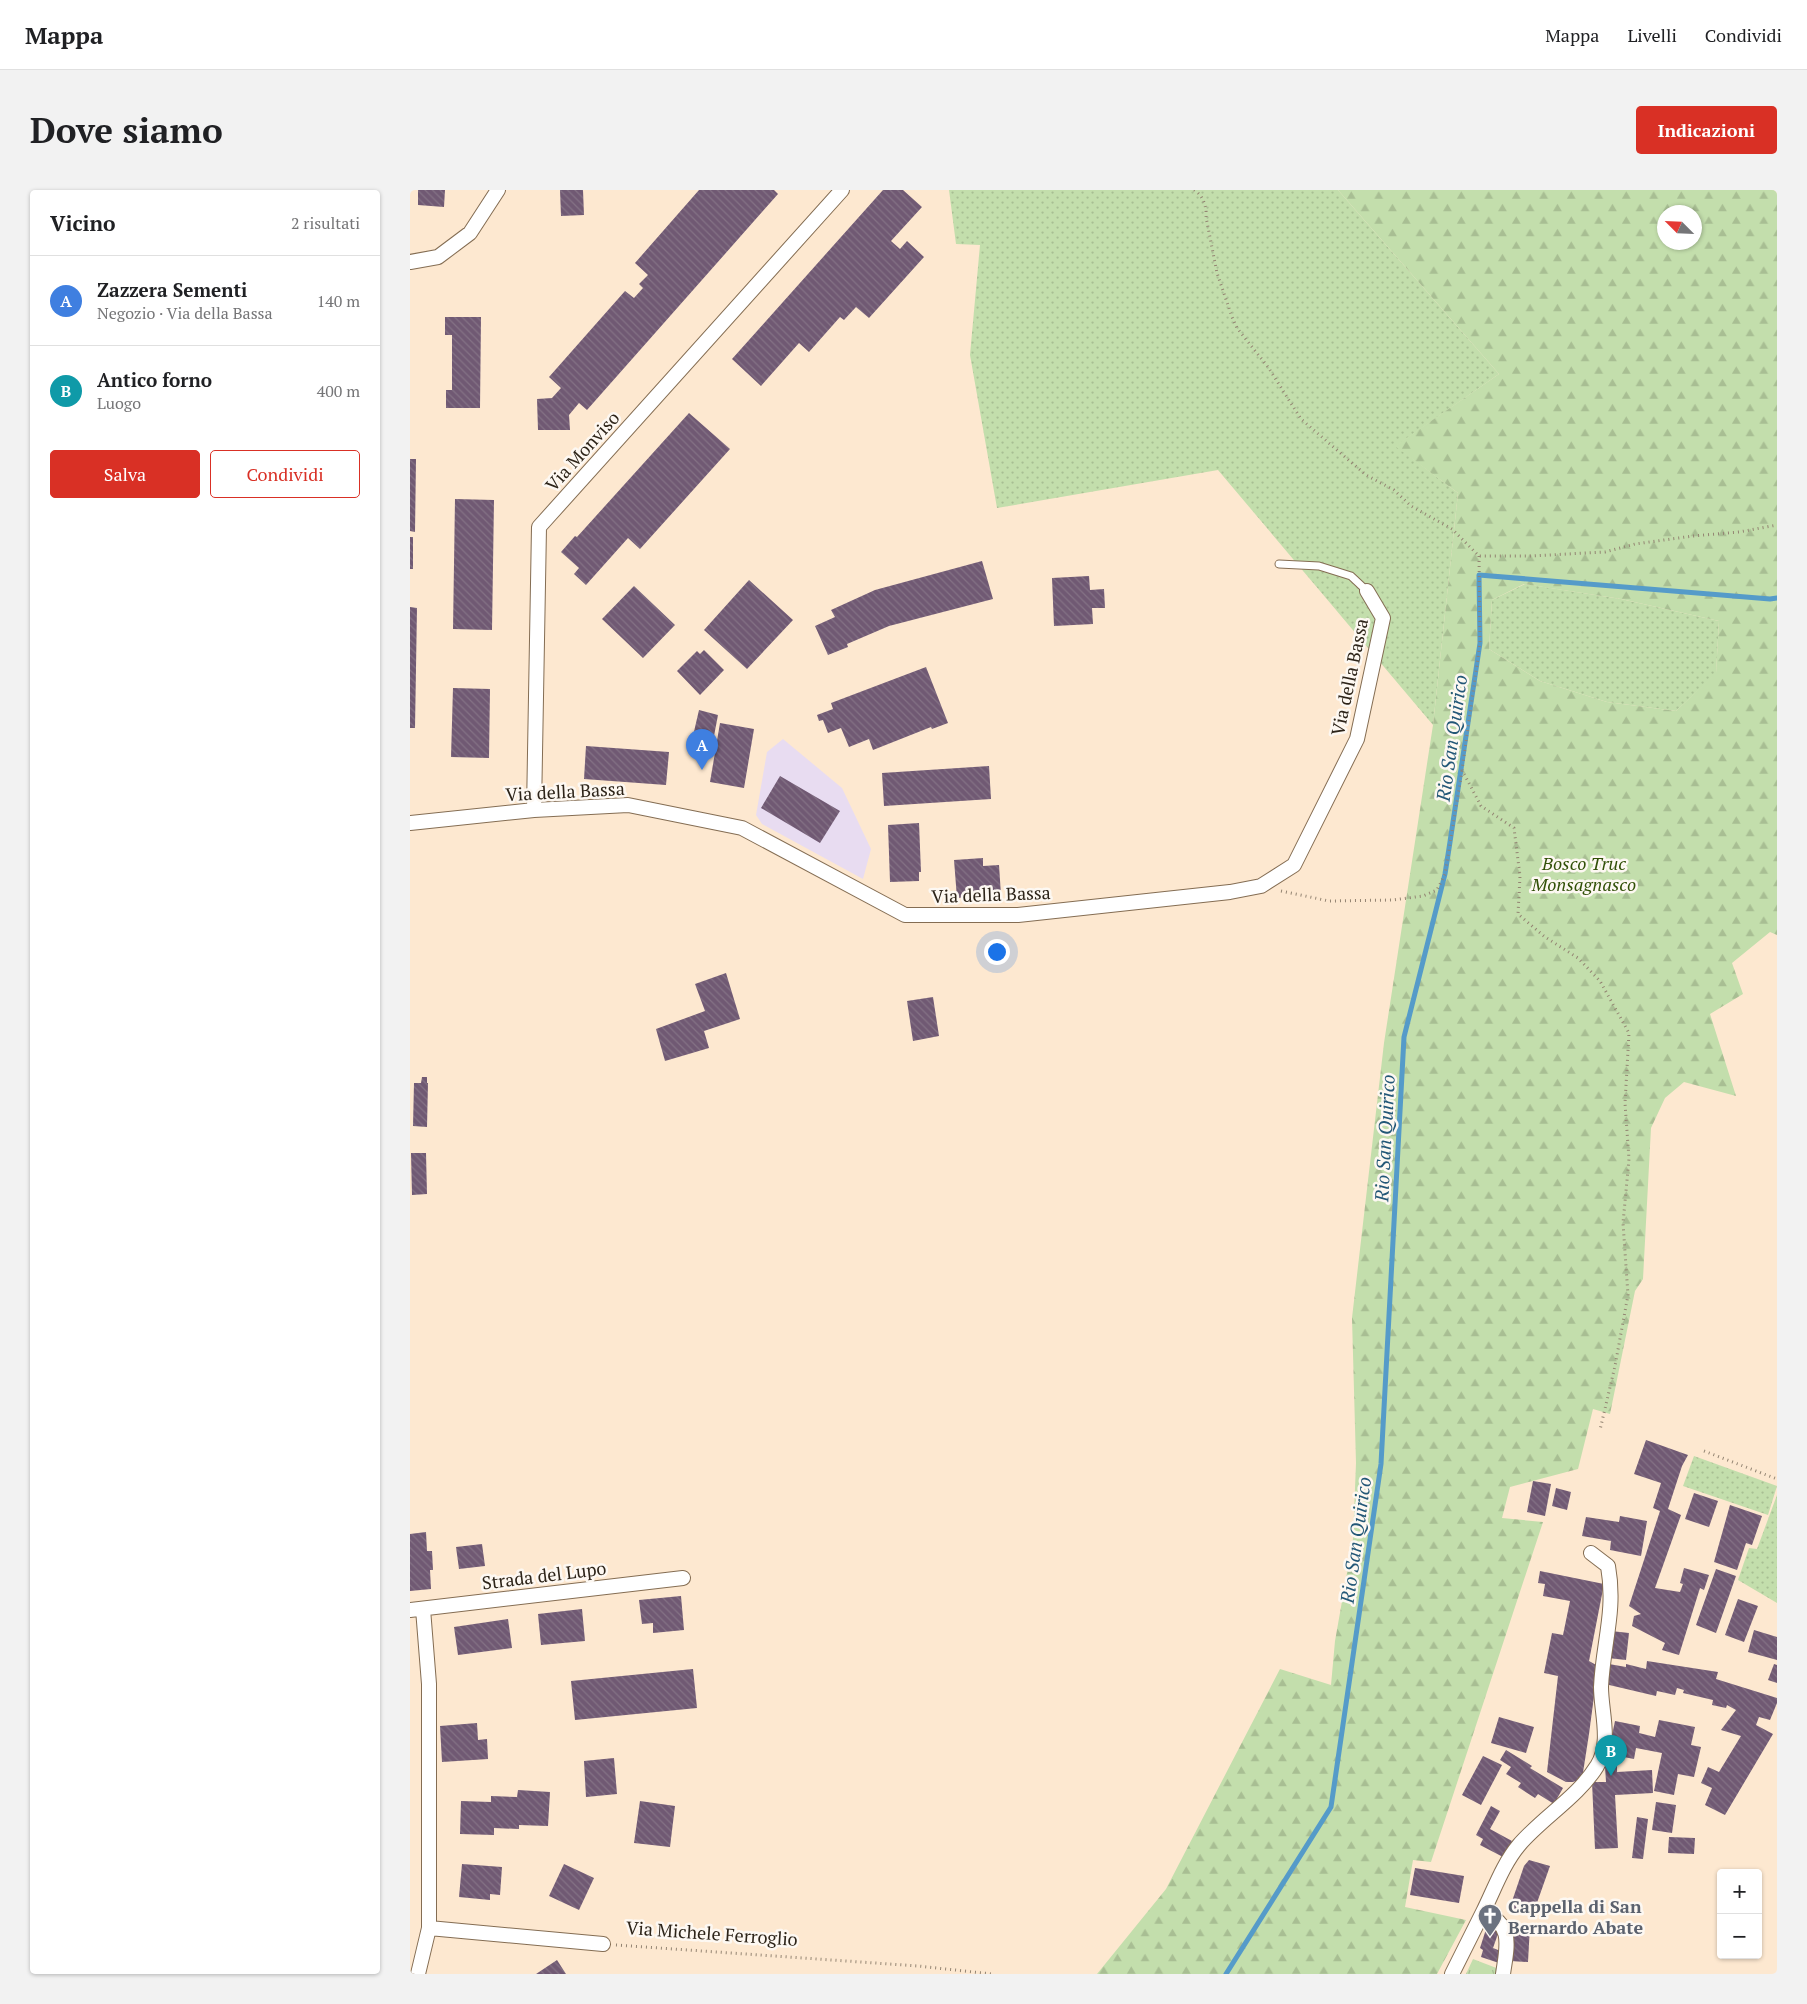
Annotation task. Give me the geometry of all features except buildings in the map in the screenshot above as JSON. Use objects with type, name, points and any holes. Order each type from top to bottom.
[{"type":"street","points":[[410,262],[438,257],[470,233],[498,190]]},
{"type":"street","name":"Via Monviso","points":[[534,810],[539,527],[842,190]]},
{"type":"street","name":"Via della Bassa","points":[[410,823],[534,810],[628,805],[742,828],[905,915],[1018,915],[1230,892],[1261,886],[1294,865],[1357,739],[1384,618],[1367,591]]},
{"type":"street","points":[[1452,1974],[1506,1864],[1519,1845],[1586,1780],[1598,1764],[1604,1746],[1602,1686],[1612,1608],[1611,1585],[1608,1566],[1591,1553]]},
{"type":"street","name":"Strada del Lupo","points":[[417,1610],[683,1578]]},
{"type":"street","points":[[417,1610],[429,1684],[429,1928],[418,1974]]},
{"type":"street","points":[[1483,1912],[1496,1917],[1505,1928],[1507,1947],[1503,1974]]},
{"type":"street","name":"Via Michele Ferroglio","points":[[429,1928],[603,1944]]},
{"type":"lane","points":[[1279,564],[1319,566],[1351,576],[1367,591]]},
{"type":"path","points":[[1194,190],[1199,193],[1207,209],[1206,217],[1217,274],[1237,328],[1268,367],[1301,419],[1366,475],[1394,490],[1411,506],[1452,529],[1480,556],[1530,556],[1605,552],[1635,544],[1739,532],[1777,525]]},
{"type":"path","points":[[1261,886],[1329,902],[1393,900],[1423,896],[1437,890],[1445,874],[1480,643],[1480,556]]},
{"type":"path","points":[[1462,770],[1481,806],[1514,828],[1520,876],[1518,914],[1545,937],[1578,958],[1600,981],[1629,1034],[1625,1103],[1629,1159],[1623,1223],[1628,1296],[1600,1430]]},
{"type":"path","points":[[1704,1451],[1777,1479]]},
{"type":"path","name":"Via Michele Ferroglio","points":[[603,1944],[908,1966],[992,1974]]},
{"type":"shaded area","points":[[783,739],[842,788],[871,849],[863,879],[762,824],[756,815],[767,752]]},
{"type":"green space","points":[[949,190],[1338,190],[1499,374],[1396,446],[1458,493],[1433,725],[1218,470],[997,508],[970,355],[980,245],[956,244]]},
{"type":"green space","name":"Bosco Truc Monsagnasco","points":[[1338,190],[1777,190],[1777,935],[1770,932],[1732,963],[1743,994],[1710,1014],[1736,1096],[1684,1082],[1665,1098],[1651,1128],[1643,1279],[1635,1291],[1610,1414],[1593,1409],[1578,1469],[1510,1487],[1502,1518],[1543,1522],[1431,1862],[1413,1860],[1405,1907],[1466,1920],[1437,1974],[1097,1974],[1166,1889],[1280,1669],[1331,1685],[1335,1641],[1353,1539],[1356,1463],[1352,1318],[1384,1043],[1433,725],[1458,493],[1395,446],[1499,374]],"holes":[[[1524,584],[1621,599],[1719,621],[1716,673],[1676,711],[1607,702],[1540,681],[1489,649],[1492,600]]]},
{"type":"green space","points":[[1525,584],[1621,599],[1719,621],[1716,674],[1676,711],[1607,702],[1540,681],[1489,649],[1492,600]]},
{"type":"green space","points":[[1694,1456],[1777,1486],[1768,1515],[1683,1486]]},
{"type":"green space","points":[[1777,1495],[1777,1603],[1738,1580],[1749,1548],[1757,1549]]},
{"type":"green space","points":[[1473,1959],[1499,1969],[1496,1974],[1466,1974]]},
{"type":"waterway","name":"Rio San Quirico","points":[[1226,1974],[1331,1807],[1381,1464],[1404,1037],[1445,874],[1480,643],[1479,575],[1770,599],[1777,598]]},
{"type":"place","name":"Zazzera Sementi","points":[[702,770]]},
{"type":"place","name":"Antico forno","points":[[1611,1776]]},
{"type":"place","name":"Cappella di San Bernardo Abate","points":[[1490,1937]]}]
